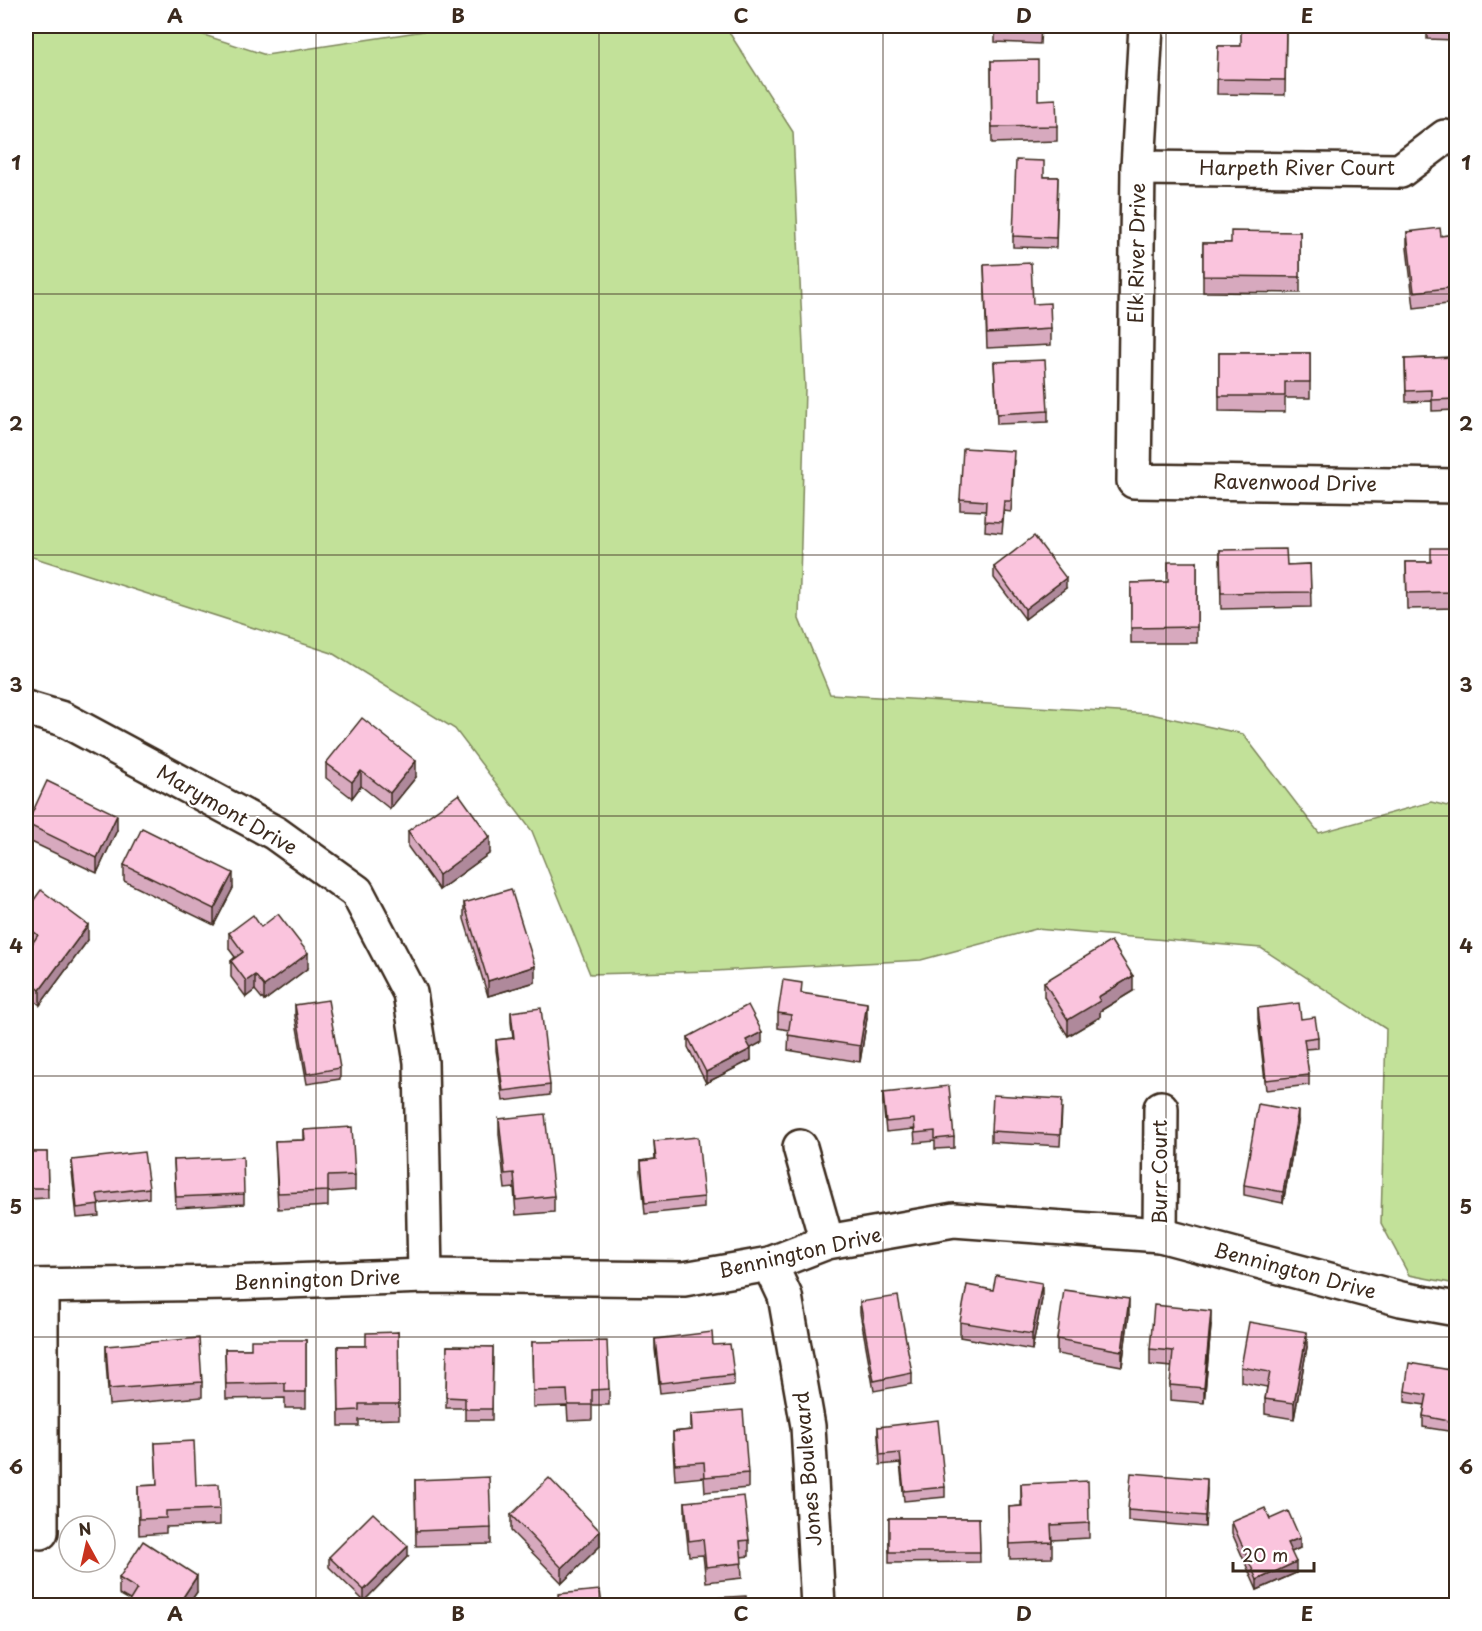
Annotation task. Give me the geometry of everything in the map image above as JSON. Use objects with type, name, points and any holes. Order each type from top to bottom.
[{"type":"street","name":"Elk River Drive","points":[[1134,481],[1138,168],[1146,26]]},
{"type":"street","name":"Harpeth River Court","points":[[1138,168],[1400,171],[1445,137]]},
{"type":"street","name":"Ravenwood Drive","points":[[1134,481],[1456,486]]},
{"type":"street","name":"Marymont Drive","points":[[26,708],[63,719],[275,833],[357,892],[410,993],[421,1062],[425,1276]]},
{"type":"street","name":"Burr Court","points":[[1160,1235],[1161,1108]]},
{"type":"street","points":[[800,1147],[828,1242]]},
{"type":"street","name":"Bennington Drive","points":[[33,1286],[425,1276],[684,1279],[770,1264],[828,1242],[954,1220],[1160,1235],[1401,1299],[1456,1310]]},
{"type":"street","name":"Jones Boulevard","points":[[770,1264],[785,1296],[808,1426],[818,1605]]},
{"type":"street","points":[[33,1286],[41,1532]]},
{"type":"green space","points":[[26,26],[176,26],[266,55],[457,26],[725,26],[793,132],[805,388],[799,619],[830,694],[1151,714],[1243,734],[1319,833],[1431,802],[1456,808],[1456,1284],[1409,1275],[1381,1223],[1386,1029],[1261,948],[1036,929],[921,960],[715,971],[590,974],[532,831],[455,729],[332,653],[26,555]]},
{"type":"building","points":[[1040,26],[1040,28],[995,27]]},
{"type":"building","points":[[1241,26],[1286,26],[1285,80],[1217,79],[1218,46],[1241,46]]},
{"type":"building","points":[[1038,60],[1038,100],[1056,99],[1057,126],[992,127],[991,61]]},
{"type":"building","points":[[1016,160],[1044,161],[1044,177],[1058,177],[1056,238],[1013,236]]},
{"type":"building","points":[[1440,228],[1441,236],[1456,234],[1456,287],[1414,292],[1407,232]]},
{"type":"building","points":[[1231,231],[1300,232],[1300,277],[1203,276],[1203,243],[1231,243]]},
{"type":"building","points":[[1031,263],[1033,304],[1050,303],[1051,329],[987,333],[984,265]]},
{"type":"building","points":[[1219,353],[1310,353],[1310,382],[1285,382],[1285,396],[1219,396]]},
{"type":"building","points":[[1456,357],[1456,399],[1432,400],[1432,390],[1406,391],[1405,359]]},
{"type":"building","points":[[1045,360],[1048,411],[997,414],[994,362]]},
{"type":"building","points":[[963,448],[1014,451],[1011,501],[1004,501],[1002,522],[985,521],[986,501],[960,499]]},
{"type":"building","points":[[1034,536],[1066,578],[1025,609],[994,567]]},
{"type":"building","points":[[1431,548],[1456,548],[1456,592],[1407,593],[1406,562],[1431,562]]},
{"type":"building","points":[[1286,549],[1287,565],[1310,564],[1311,592],[1221,593],[1220,550]]},
{"type":"building","points":[[1168,562],[1197,562],[1197,627],[1131,628],[1131,583],[1168,582]]},
{"type":"building","points":[[362,718],[416,761],[390,793],[361,771],[352,782],[326,763]]},
{"type":"building","points":[[47,781],[117,815],[97,858],[27,824]]},
{"type":"building","points":[[459,794],[490,837],[439,875],[408,831]]},
{"type":"building","points":[[142,828],[233,873],[214,909],[124,865]]},
{"type":"building","points":[[511,889],[535,966],[488,981],[464,903]]},
{"type":"building","points":[[41,890],[88,925],[40,990],[26,979],[26,953],[38,935],[26,926],[26,911]]},
{"type":"building","points":[[278,914],[308,953],[264,986],[255,975],[246,981],[231,961],[243,952],[229,933],[253,915],[261,927]]},
{"type":"building","points":[[1111,941],[1133,976],[1098,997],[1100,1001],[1068,1020],[1044,982]]},
{"type":"building","points":[[783,980],[802,983],[801,993],[867,1003],[860,1046],[788,1035],[791,1015],[778,1013]]},
{"type":"building","points":[[328,1000],[340,1068],[307,1074],[295,1005]]},
{"type":"building","points":[[1299,1003],[1301,1019],[1315,1017],[1318,1037],[1304,1039],[1309,1075],[1266,1080],[1258,1008]]},
{"type":"building","points":[[748,1005],[762,1032],[746,1040],[751,1049],[706,1072],[688,1037]]},
{"type":"building","points":[[541,1008],[550,1085],[503,1091],[496,1040],[514,1038],[511,1012]]},
{"type":"building","points":[[949,1086],[954,1137],[935,1139],[935,1131],[915,1133],[914,1119],[886,1122],[883,1093]]},
{"type":"building","points":[[993,1095],[1062,1099],[1060,1135],[991,1131]]},
{"type":"building","points":[[1258,1104],[1298,1111],[1283,1192],[1244,1185]]},
{"type":"building","points":[[545,1114],[554,1196],[516,1200],[514,1173],[505,1174],[499,1119]]},
{"type":"building","points":[[352,1127],[355,1175],[328,1176],[328,1191],[278,1193],[275,1141],[305,1140],[304,1130]]},
{"type":"building","points":[[698,1137],[704,1197],[645,1203],[641,1161],[656,1159],[654,1141]]},
{"type":"building","points":[[26,1152],[47,1152],[48,1188],[26,1188]]},
{"type":"building","points":[[144,1152],[149,1188],[97,1194],[99,1205],[77,1208],[72,1160]]},
{"type":"building","points":[[243,1157],[244,1194],[176,1197],[174,1160]]},
{"type":"building","points":[[996,1275],[1042,1283],[1032,1334],[960,1322],[967,1285],[993,1290]]},
{"type":"building","points":[[1064,1290],[1129,1299],[1122,1351],[1057,1339]]},
{"type":"building","points":[[898,1296],[912,1373],[874,1381],[860,1302]]},
{"type":"building","points":[[1154,1305],[1211,1311],[1204,1388],[1170,1385],[1173,1351],[1150,1349]]},
{"type":"building","points":[[1249,1322],[1307,1332],[1294,1403],[1265,1399],[1270,1372],[1241,1367]]},
{"type":"building","points":[[398,1332],[399,1404],[359,1404],[359,1410],[339,1411],[338,1346],[366,1346],[366,1333]]},
{"type":"building","points":[[712,1332],[713,1345],[730,1344],[734,1375],[660,1383],[655,1339]]},
{"type":"building","points":[[199,1338],[202,1382],[109,1389],[106,1346]]},
{"type":"building","points":[[251,1340],[306,1340],[306,1392],[285,1392],[285,1383],[226,1384],[225,1349],[251,1349]]},
{"type":"building","points":[[607,1341],[609,1389],[592,1390],[592,1405],[568,1405],[567,1390],[533,1391],[532,1342]]},
{"type":"building","points":[[447,1346],[493,1347],[492,1409],[465,1409],[465,1398],[446,1397]]},
{"type":"building","points":[[1409,1363],[1456,1371],[1454,1422],[1423,1416],[1427,1395],[1405,1391]]},
{"type":"building","points":[[743,1410],[748,1473],[705,1477],[704,1462],[675,1464],[673,1432],[692,1430],[691,1414]]},
{"type":"building","points":[[938,1420],[945,1487],[904,1491],[900,1453],[880,1455],[878,1427]]},
{"type":"building","points":[[194,1441],[196,1485],[219,1484],[220,1509],[166,1511],[166,1518],[139,1519],[138,1486],[157,1485],[155,1443]]},
{"type":"building","points":[[1131,1473],[1207,1479],[1205,1516],[1128,1510]]},
{"type":"building","points":[[489,1477],[491,1528],[416,1531],[415,1480]]},
{"type":"building","points":[[549,1478],[600,1531],[562,1568],[511,1515]]},
{"type":"building","points":[[1088,1481],[1089,1523],[1051,1525],[1052,1542],[1010,1544],[1009,1507],[1022,1506],[1021,1484]]},
{"type":"building","points":[[744,1496],[749,1540],[740,1541],[742,1563],[706,1567],[703,1539],[689,1541],[685,1502]]},
{"type":"building","points":[[1265,1508],[1270,1519],[1288,1511],[1300,1538],[1287,1543],[1296,1562],[1257,1580],[1232,1522]]},
{"type":"building","points":[[373,1513],[408,1546],[364,1590],[329,1557]]},
{"type":"building","points":[[889,1518],[979,1518],[980,1552],[889,1552]]},
{"type":"building","points":[[143,1541],[197,1576],[178,1605],[127,1605],[137,1589],[119,1578]]},
{"type":"building","points":[[600,1590],[602,1605],[559,1605],[558,1594]]},
{"type":"building","points":[[746,1596],[747,1605],[695,1605],[695,1599]]},
{"type":"building","points":[[1278,1602],[1310,1605],[1277,1605]]}]
